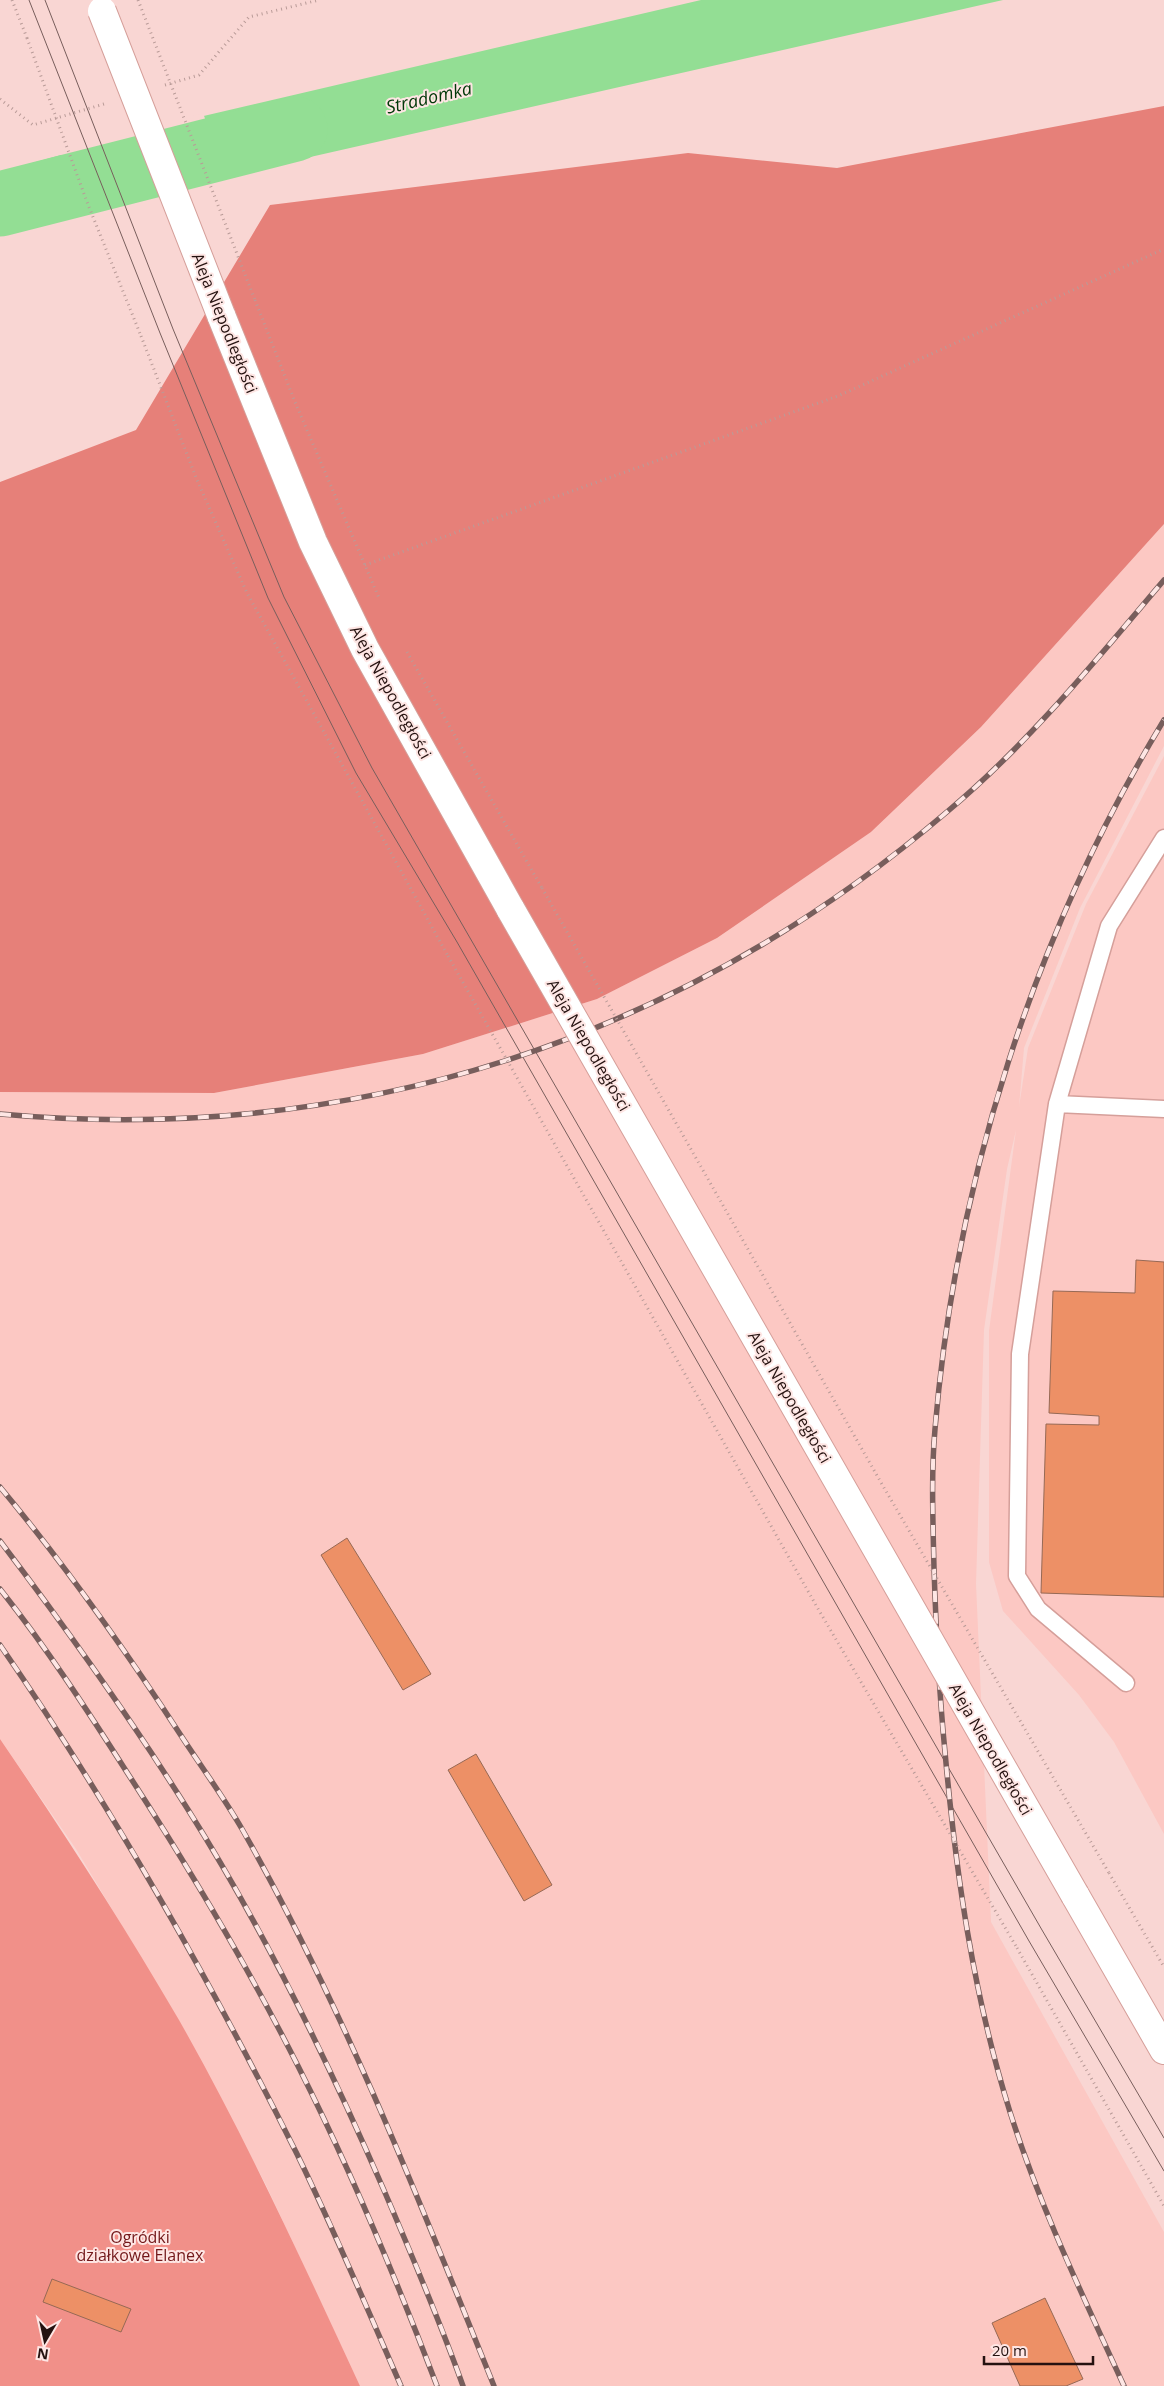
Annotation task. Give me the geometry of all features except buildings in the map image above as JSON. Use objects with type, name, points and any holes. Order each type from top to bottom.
[{"type":"street","name":"Aleja Niepodległości","points":[[100,6],[221,315],[313,542],[365,649],[512,910],[1164,2050]]},
{"type":"lane","points":[[1126,1683],[1038,1609],[1017,1576],[1020,1354],[1057,1104],[1109,926],[1164,838]]},
{"type":"lane","points":[[1057,1104],[1164,1109]]},
{"type":"path","points":[[12,0],[86,202],[142,336],[197,480],[246,593],[448,956],[822,1615],[1017,1948],[1164,2206]]},
{"type":"path","points":[[138,0],[295,402],[381,602]]},
{"type":"path","points":[[199,75],[249,17],[319,0]]},
{"type":"path","points":[[0,99],[33,125]]},
{"type":"path","points":[[365,565],[838,396],[1164,249]]},
{"type":"path","points":[[404,646],[878,1477],[1164,1967]]},
{"type":"shaded area","points":[[1164,106],[1164,524],[981,727],[871,832],[717,938],[597,999],[423,1054],[214,1093],[0,1092],[0,482],[136,430],[270,205],[688,153],[837,168]]},
{"type":"shaded area","points":[[1164,524],[1164,746],[1080,908],[1024,1048],[1019,1107],[1028,1048],[1086,904],[1164,756],[1164,1834],[1114,1742],[1079,1695],[1003,1611],[989,1562],[989,1331],[1016,1130],[1007,1169],[984,1330],[976,1584],[991,1922],[1164,2232],[1164,2386],[360,2386],[265,2183],[179,2021],[76,1849],[0,1739],[0,1092],[214,1093],[423,1054],[597,999],[717,938],[871,832],[981,727]]},
{"type":"green space","name":"Ogródki działkowe Elanex","points":[[0,1739],[92,1878],[179,2020],[251,2155],[360,2386],[0,2386]]},
{"type":"water","points":[[701,0],[1003,0],[218,178],[195,118]]},
{"type":"water","points":[[61,155],[77,206],[0,232],[0,172]]},
{"type":"pier","points":[[203,113],[227,179],[216,179],[192,119],[193,116]]},
{"type":"waterway","name":"Stradomka","points":[[0,204],[295,129]]},
{"type":"tram line","points":[[29,0],[160,333],[268,598],[356,773],[457,942],[1029,1941],[1164,2171]]},
{"type":"tram line","points":[[45,0],[173,329],[284,597],[372,768],[1042,1930],[1164,2138]]},
{"type":"railway","points":[[0,1114],[131,1120],[259,1112],[384,1093],[505,1061],[622,1016],[736,960],[844,891],[948,811],[978,785],[1034,729],[1164,580]]},
{"type":"railway","points":[[1124,2386],[1048,2217],[1022,2147],[997,2068],[976,1978],[949,1798],[943,1729],[935,1591],[933,1464],[935,1429],[946,1336],[961,1243],[982,1151],[1009,1061],[1040,972],[1076,886],[1118,802],[1164,720]]},
{"type":"railway","points":[[0,1487],[71,1577],[159,1702],[242,1829],[279,1896],[346,2034],[377,2103],[437,2244],[494,2386]]},
{"type":"railway","points":[[0,1541],[49,1606],[143,1740],[215,1853],[242,1900],[292,1994],[339,2090],[393,2212],[463,2386]]},
{"type":"railway","points":[[0,1589],[51,1658],[153,1812],[259,1992],[298,2066],[354,2184],[389,2264],[437,2386]]},
{"type":"railway","points":[[0,1645],[81,1768],[194,1958],[297,2154],[401,2386]]}]
